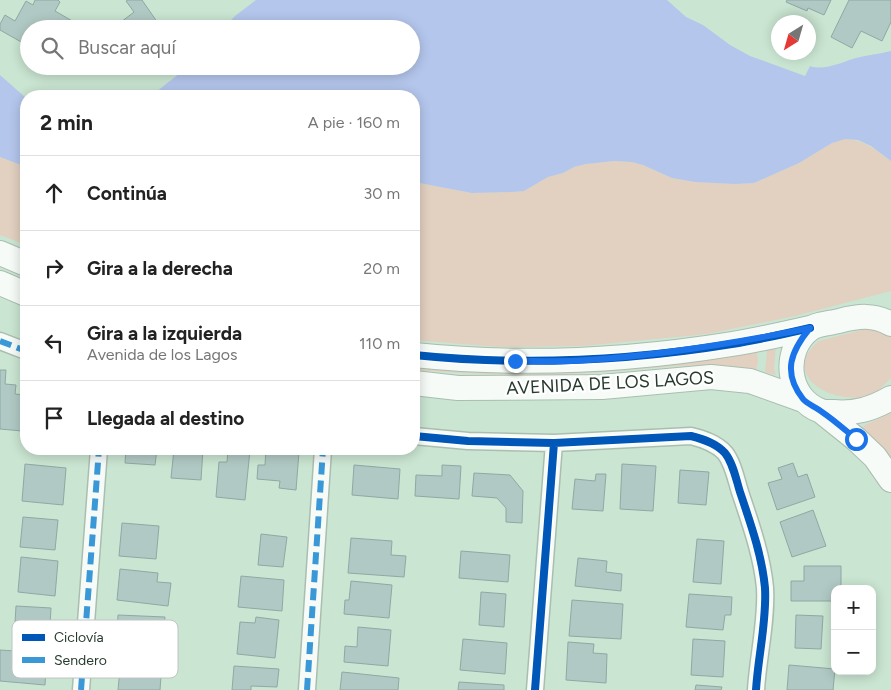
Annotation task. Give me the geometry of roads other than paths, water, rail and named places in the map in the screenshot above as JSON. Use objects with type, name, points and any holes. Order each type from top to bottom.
[{"type":"street","points":[[0,253],[20,261]]},
{"type":"street","points":[[0,282],[20,291]]},
{"type":"street","points":[[856,316],[891,305]]},
{"type":"street","points":[[856,316],[871,316],[891,324]]},
{"type":"street","name":"AVENIDA DE LOS LAGOS","points":[[420,355],[515,361],[586,360],[666,353],[724,345],[810,328],[856,316]]},
{"type":"street","points":[[810,328],[792,355],[790,368],[794,382],[812,405],[856,439],[875,457],[891,480]]},
{"type":"street","points":[[0,341],[20,349]]},
{"type":"street","name":"AVENIDA DE LOS LAGOS","points":[[420,384],[475,388],[602,387],[711,377],[750,380],[812,405]]},
{"type":"street","points":[[812,405],[845,413],[864,411],[891,398]]},
{"type":"street","points":[[420,437],[468,441],[554,443],[691,436],[704,439],[715,445],[725,454],[734,471],[752,526],[765,588],[756,690]]},
{"type":"street","points":[[535,690],[554,443]]},
{"type":"street","points":[[87,620],[100,455]]},
{"type":"street","points":[[307,690],[323,455]]},
{"type":"water","points":[[256,0],[667,0],[686,17],[703,25],[730,45],[750,56],[805,76],[810,66],[827,67],[856,58],[891,51],[891,161],[871,146],[858,140],[845,139],[832,143],[799,163],[754,183],[695,182],[672,178],[632,162],[614,161],[574,167],[563,173],[548,177],[524,191],[472,193],[420,183],[420,90],[159,90],[178,75],[420,75],[420,20],[231,20]]},
{"type":"water","points":[[0,75],[20,93],[20,165],[0,157]]}]
